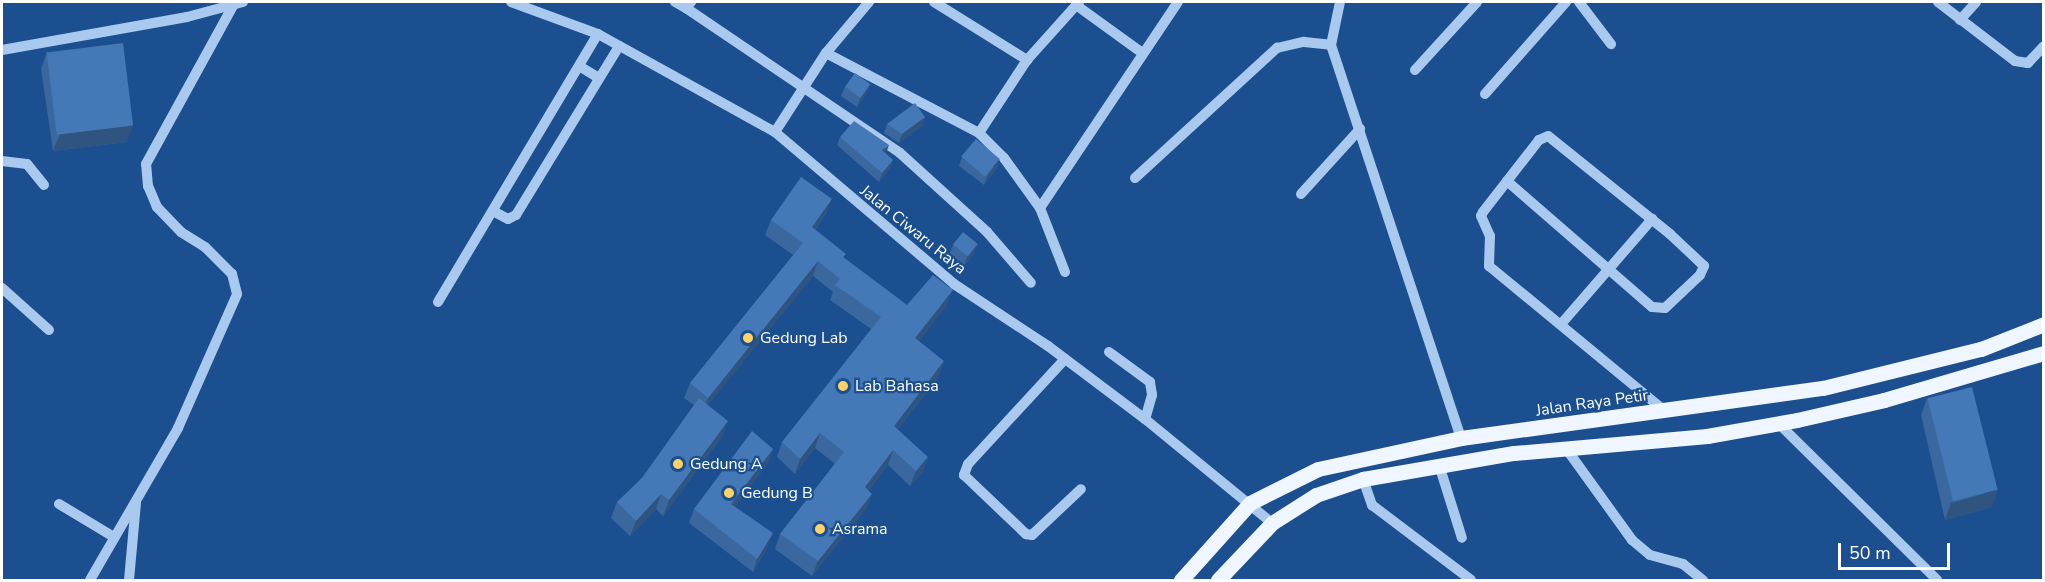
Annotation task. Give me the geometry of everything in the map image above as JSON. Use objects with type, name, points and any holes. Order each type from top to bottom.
[{"type":"main road","name":"Jalan Raya Petir","points":[[1181,580],[1250,503],[1318,469],[1461,438],[1823,388],[1981,349],[2043,324]]},
{"type":"main road","points":[[1218,580],[1272,524],[1316,495],[1363,479],[1440,468],[1514,453],[1707,436],[1884,400],[2043,353]]},
{"type":"street","name":"Jalan Ciwaru Raya","points":[[511,2],[598,34],[775,132],[954,284],[1065,359],[1145,418],[1250,503],[1272,524]]},
{"type":"street","points":[[675,2],[689,5],[900,153],[987,232],[1030,283]]},
{"type":"street","points":[[775,132],[803,84],[869,2]]},
{"type":"street","points":[[934,2],[1027,60]]},
{"type":"street","points":[[1040,208],[1141,52],[1178,2]]},
{"type":"street","points":[[1340,2],[1331,45],[1461,438]]},
{"type":"street","points":[[1415,70],[1478,2]]},
{"type":"street","points":[[1485,94],[1566,2]]},
{"type":"street","points":[[1579,2],[1611,44]]},
{"type":"street","points":[[1938,2],[2023,64],[2035,58],[2043,46]]},
{"type":"street","points":[[1960,20],[1976,2]]},
{"type":"street","points":[[979,133],[1027,60],[1078,3],[1141,52]]},
{"type":"street","points":[[2,50],[238,4]]},
{"type":"street","points":[[90,580],[178,428],[237,294],[232,274],[205,247],[181,232],[157,207],[148,186],[146,164],[238,4]]},
{"type":"street","points":[[438,302],[598,34]]},
{"type":"street","points":[[1135,178],[1277,48],[1304,42],[1331,45]]},
{"type":"street","points":[[493,211],[507,219],[516,214],[619,46]]},
{"type":"street","points":[[826,53],[979,133],[1004,158],[1040,208],[1065,272]]},
{"type":"street","points":[[579,66],[599,78]]},
{"type":"street","points":[[1301,194],[1360,129]]},
{"type":"street","points":[[1507,181],[1608,268],[1645,304],[1658,309],[1665,308],[1700,275],[1704,266],[1652,219],[1548,136],[1539,140],[1507,181],[1481,216],[1490,236],[1488,263],[1665,411]]},
{"type":"street","points":[[2,161],[27,164],[44,185]]},
{"type":"street","points":[[1562,323],[1652,219]]},
{"type":"street","points":[[2,288],[49,330]]},
{"type":"street","points":[[1109,352],[1150,382],[1152,395],[1145,418]]},
{"type":"street","points":[[1065,359],[968,464],[964,475],[1026,534],[1032,535],[1081,489]]},
{"type":"street","points":[[1778,422],[1937,580]]},
{"type":"street","points":[[1565,447],[1632,540],[1650,555],[1683,564],[1702,580]]},
{"type":"street","points":[[1440,468],[1462,538]]},
{"type":"street","points":[[1363,479],[1372,505],[1471,580]]},
{"type":"street","points":[[129,580],[136,497]]},
{"type":"street","points":[[59,504],[114,537]]},
{"type":"building","points":[[123,43],[133,125],[57,135],[47,52]]},
{"type":"building","points":[[855,73],[870,84],[860,98],[845,87]]},
{"type":"building","points":[[915,103],[925,117],[902,134],[887,124]]},
{"type":"building","points":[[854,121],[889,145],[882,150],[893,160],[882,173],[840,137]]},
{"type":"building","points":[[976,139],[1000,159],[985,177],[961,157]]},
{"type":"building","points":[[801,177],[832,199],[812,227],[846,254],[843,257],[907,305],[933,275],[953,290],[915,338],[944,361],[894,426],[928,457],[916,471],[893,450],[865,487],[872,494],[818,561],[780,534],[844,452],[820,433],[800,459],[782,442],[881,317],[835,285],[840,279],[818,261],[708,398],[690,383],[803,243],[771,220]]},
{"type":"building","points":[[963,232],[978,244],[968,256],[953,244]]},
{"type":"building","points":[[1972,387],[1998,490],[1953,501],[1927,398]]},
{"type":"building","name":"Gedung A","points":[[699,398],[728,421],[669,500],[661,494],[636,521],[617,502],[642,478]]},
{"type":"building","points":[[752,431],[773,449],[731,504],[773,533],[757,559],[694,509]]},
{"type":"place","name":"Gedung Lab","points":[[748,338]]},
{"type":"place","name":"Lab Bahasa","points":[[843,386]]},
{"type":"place","name":"Gedung A","points":[[678,464]]},
{"type":"place","name":"Gedung B","points":[[729,493]]},
{"type":"place","name":"Asrama","points":[[820,529]]}]
